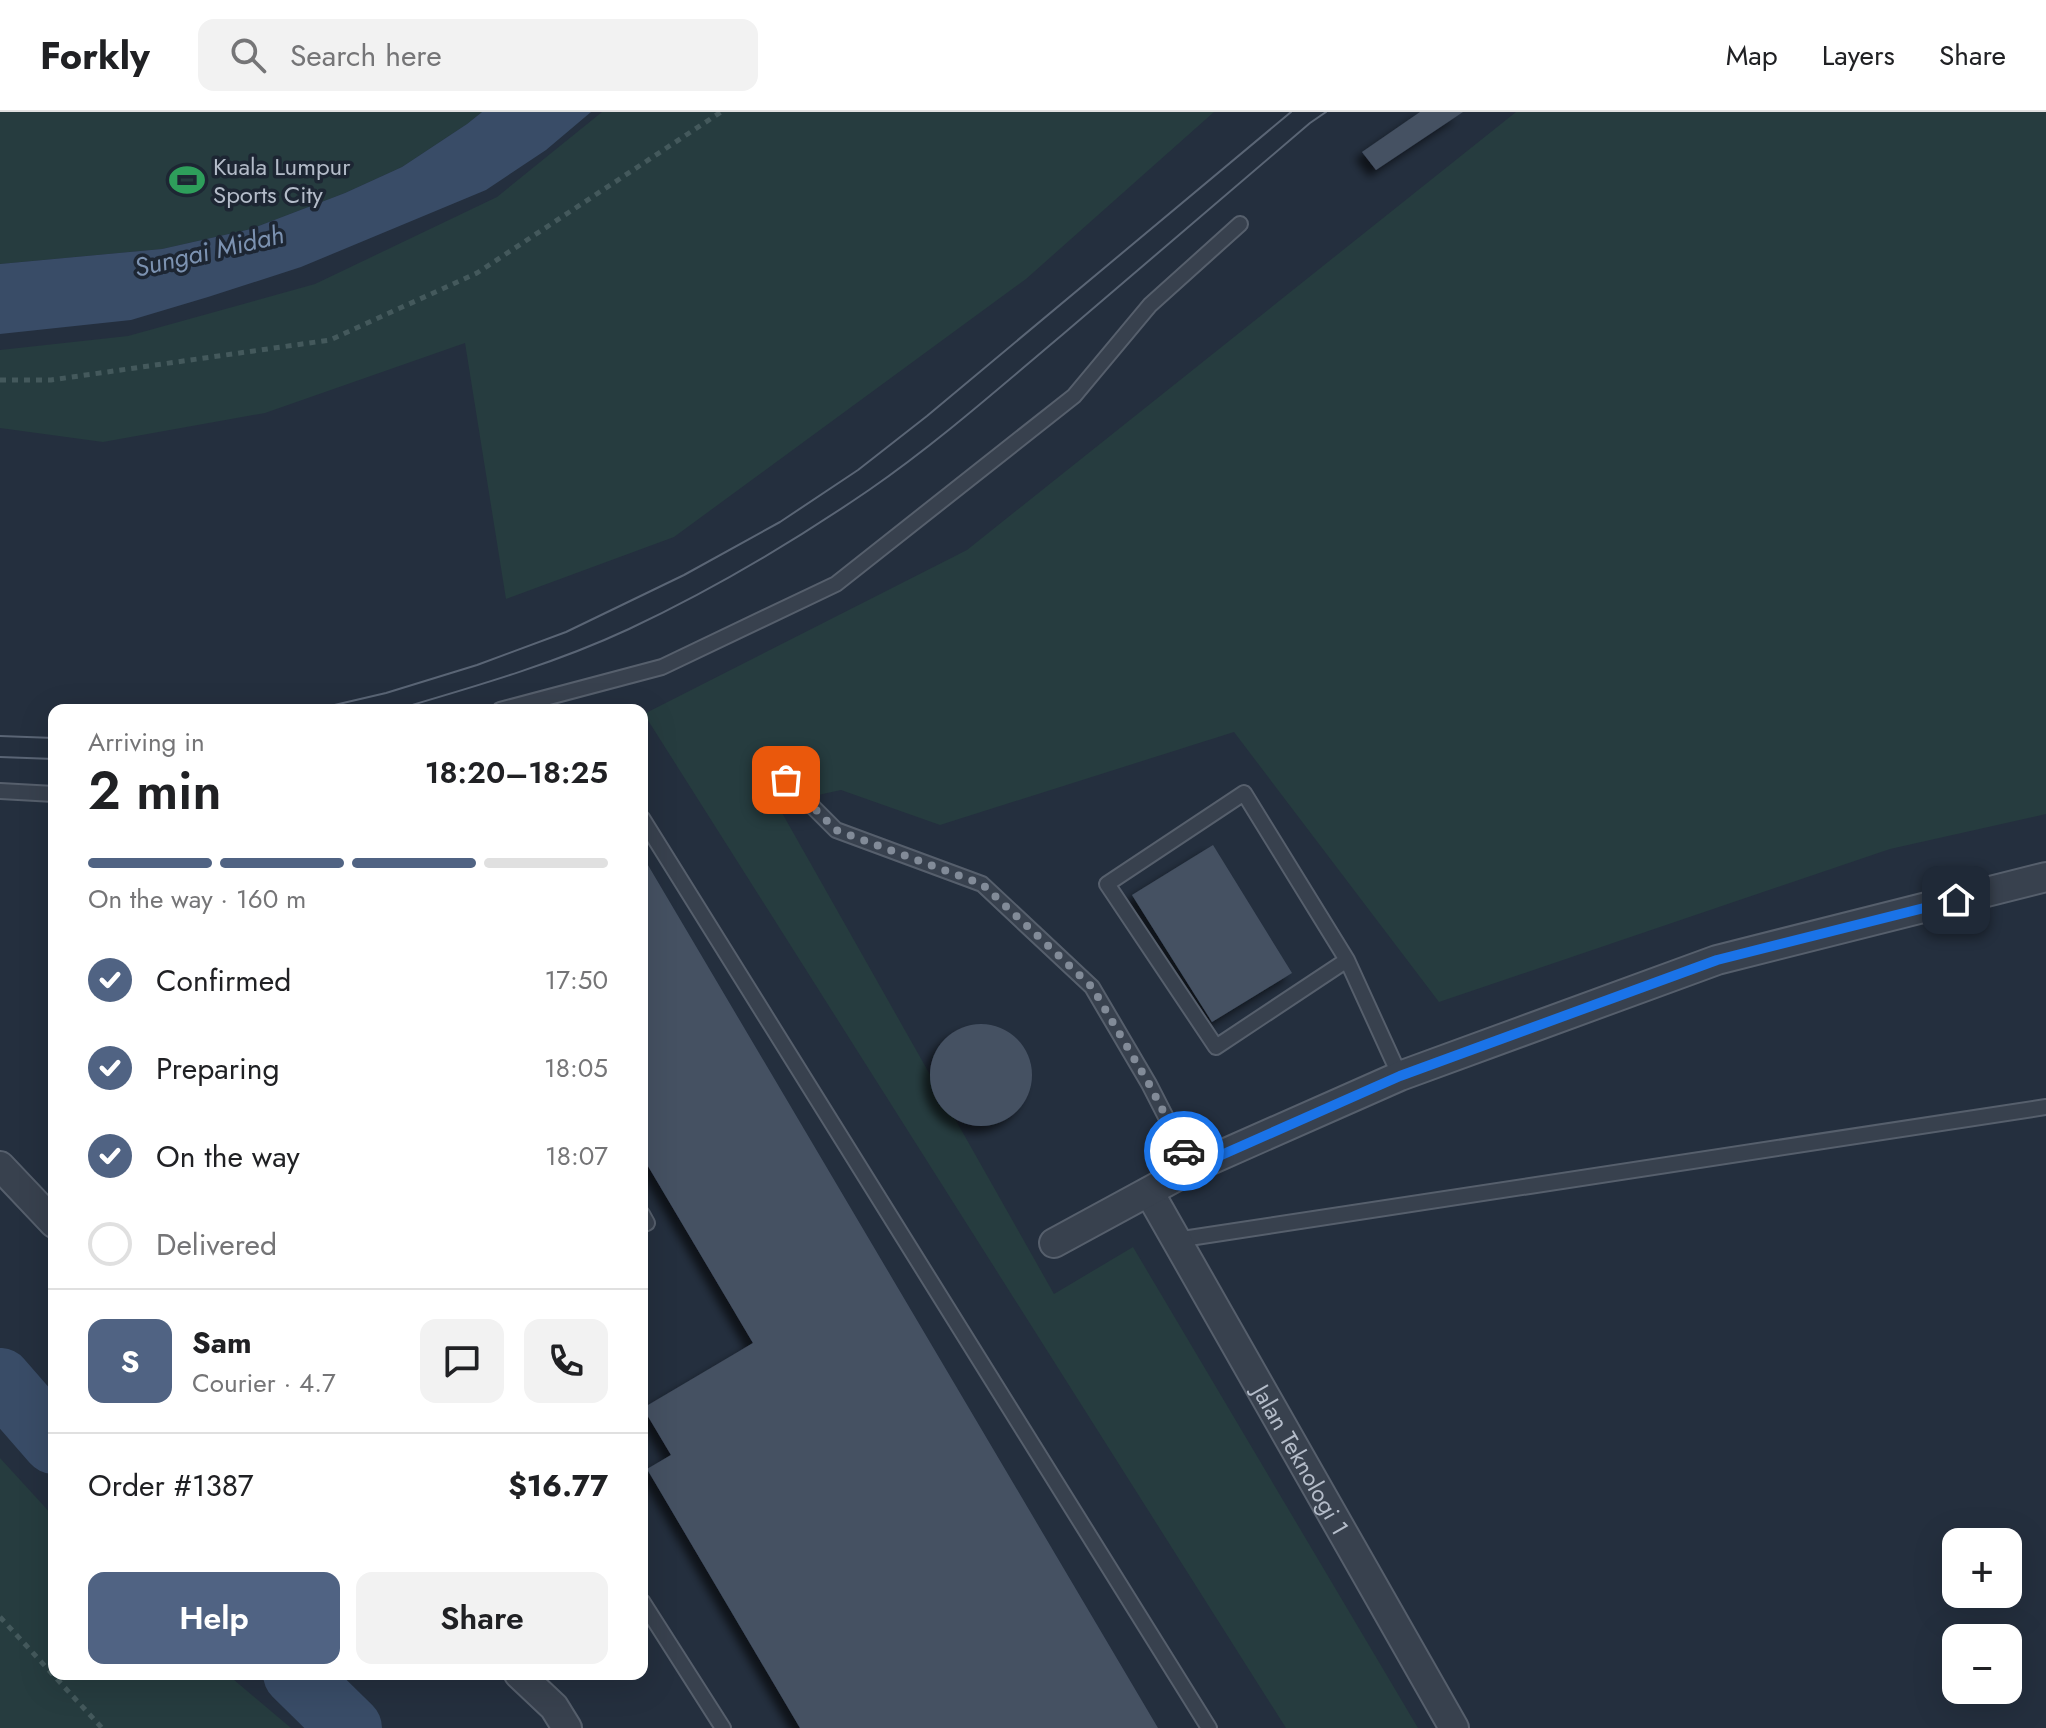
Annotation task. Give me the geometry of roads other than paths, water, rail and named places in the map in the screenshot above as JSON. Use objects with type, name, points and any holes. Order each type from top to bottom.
[{"type":"street","points":[[1054,1243],[1192,1168],[1400,1076],[1717,960],[2046,877]]},
{"type":"street","points":[[0,1166],[48,1217]]},
{"type":"street","name":"Jalan Teknologi 1","points":[[1149,1192],[1454,1728]]},
{"type":"street","points":[[525,1680],[554,1707],[567,1728]]},
{"type":"lane","points":[[523,704],[662,667],[836,584],[1074,396],[1150,305],[1240,224]]},
{"type":"lane","points":[[786,780],[836,830],[982,884],[1092,987],[1149,1084],[1192,1168]]},
{"type":"lane","points":[[0,791],[48,794]]},
{"type":"lane","points":[[1347,960],[1216,1047],[1107,884],[1244,793],[1347,960],[1400,1076]]},
{"type":"lane","points":[[648,828],[1209,1728]]},
{"type":"lane","points":[[1176,1240],[2046,1107]]},
{"type":"lane","points":[[648,1610],[723,1728]]},
{"type":"water","name":"Sungai Midah","points":[[482,112],[591,112],[546,150],[486,190],[301,267],[131,320],[0,334],[0,264],[162,249],[251,229],[345,193],[402,167]]},
{"type":"waterway","points":[[0,1380],[48,1435]]},
{"type":"waterway","points":[[301,1680],[350,1728]]},
{"type":"tram line","points":[[339,704],[477,665],[566,632],[684,575],[780,522],[858,470],[927,416],[1291,112]]},
{"type":"tram line","points":[[415,704],[513,674],[601,642],[691,598],[811,528],[869,490],[943,434],[1326,112]]},
{"type":"tram line","points":[[0,736],[48,738]]},
{"type":"tram line","points":[[0,757],[48,759]]},
{"type":"place","name":"Kuala Lumpur Sports City","points":[[187,180]]}]
